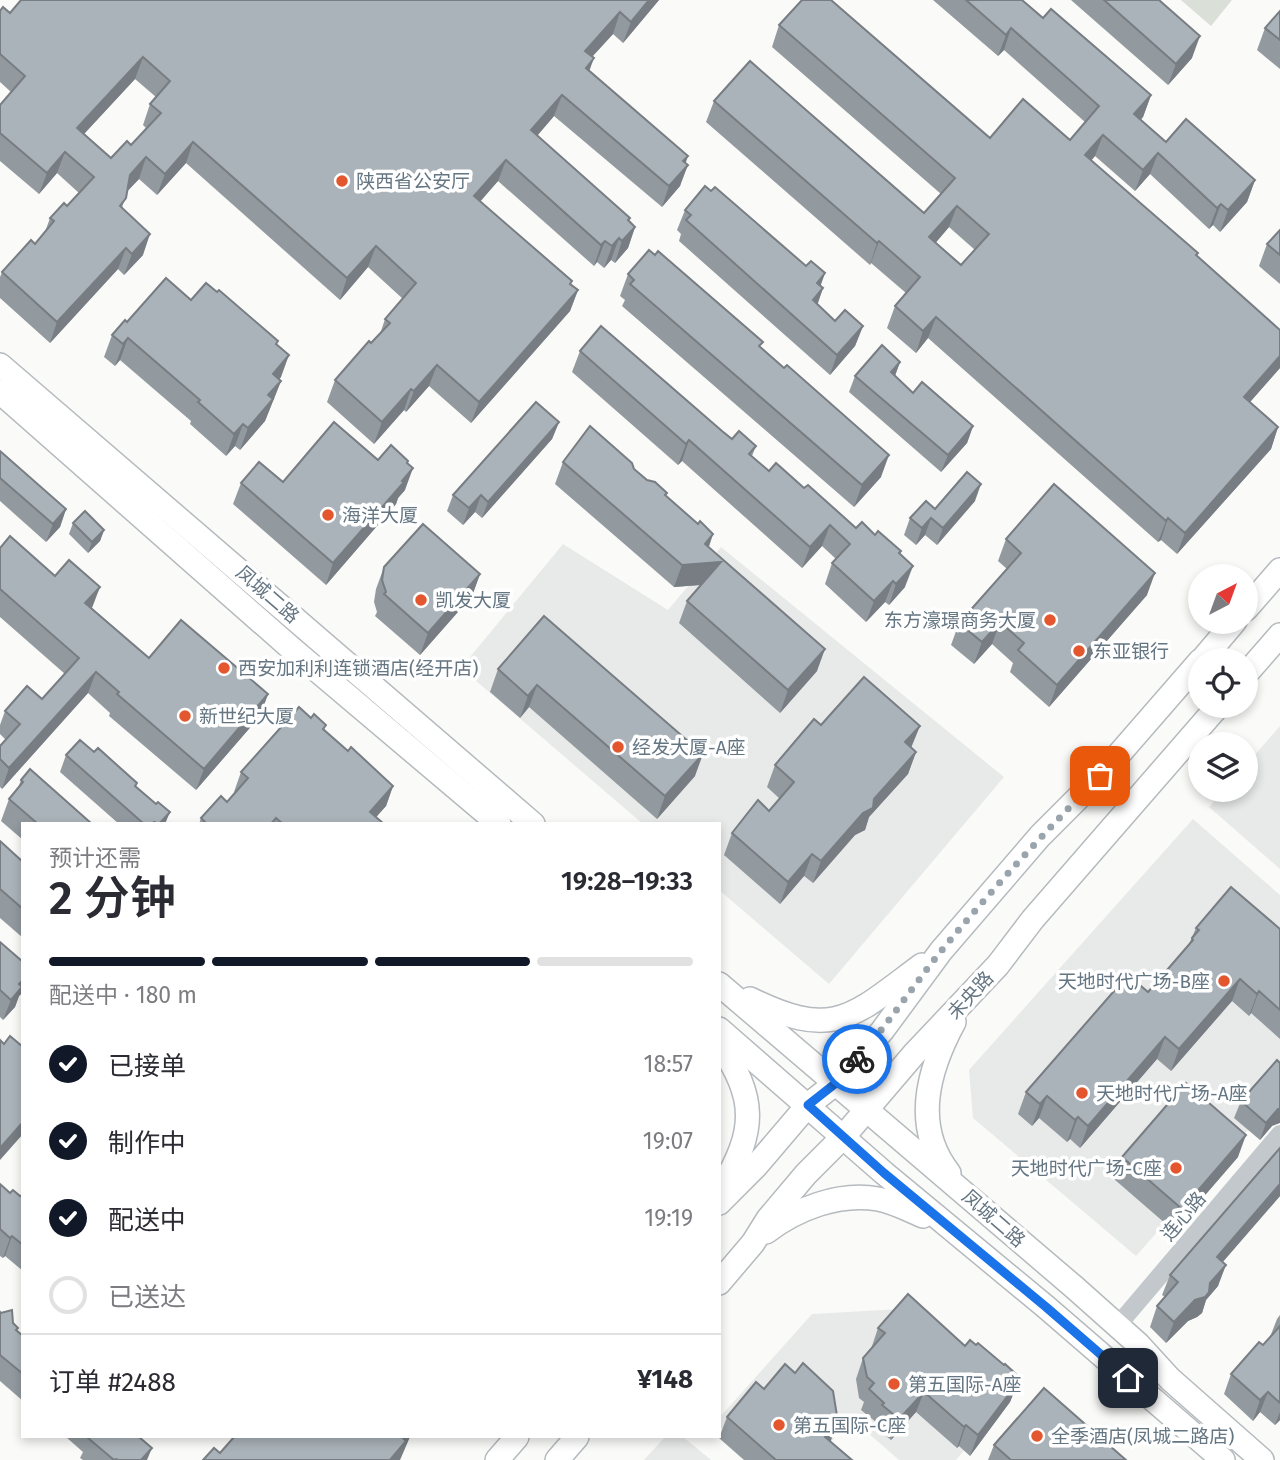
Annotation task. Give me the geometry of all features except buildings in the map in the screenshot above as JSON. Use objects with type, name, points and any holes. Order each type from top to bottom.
[{"type":"main road","name":"凤城二路","points":[[0,365],[531,822]]},
{"type":"main road","name":"凤城二路","points":[[0,392],[292,649],[497,822]]},
{"type":"main road","points":[[1258,595],[1280,570]]},
{"type":"main road","points":[[1211,648],[1224,634]]},
{"type":"main road","points":[[1258,660],[1280,635]]},
{"type":"main road","points":[[721,1201],[756,1166],[808,1105],[836,1083],[881,1031],[941,951],[1040,836],[1100,776],[1188,675]]},
{"type":"main road","name":"未央路","points":[[721,1281],[806,1174],[844,1136],[998,965],[1039,912],[1208,718]]},
{"type":"main road","points":[[721,983],[790,1017],[837,1020],[859,1010],[941,951]]},
{"type":"main road","name":"凤城二路","points":[[721,984],[1118,1325],[1170,1379],[1262,1460]]},
{"type":"main road","points":[[967,999],[936,1060],[929,1080],[928,1115],[930,1134],[941,1163],[970,1196]]},
{"type":"main road","name":"凤城二路","points":[[721,1031],[884,1173],[1223,1460]]},
{"type":"main road","points":[[721,1046],[741,1078],[748,1110],[744,1144],[738,1161],[721,1190]]},
{"type":"main road","points":[[753,1243],[783,1220],[806,1209],[824,1203],[859,1198],[896,1204],[924,1217],[976,1249]]},
{"type":"main road","points":[[497,1460],[516,1438]]},
{"type":"main road","points":[[557,1460],[577,1438]]},
{"type":"street","name":"连心路","points":[[1118,1325],[1280,1134]]},
{"type":"shaded area","points":[[1181,0],[1232,0],[1211,26]]},
{"type":"shaded area","points":[[563,544],[668,610],[721,547],[1004,777],[829,984],[721,892],[721,822],[641,822],[461,668]]},
{"type":"shaded area","points":[[1280,726],[1280,869],[1209,807],[1213,802],[1258,802],[1258,751]]},
{"type":"shaded area","points":[[1193,819],[1280,895],[1280,1094],[1136,1256],[973,1118],[969,1070]]},
{"type":"shaded area","points":[[918,1308],[1013,1392],[956,1460],[899,1460],[852,1419],[814,1460],[755,1460],[721,1428],[721,1416],[812,1314]]},
{"type":"shaded area","points":[[664,1438],[684,1438],[711,1460],[644,1460]]},
{"type":"way so far","points":[[857,1059],[941,951],[1040,836],[1100,776]]},
{"type":"place","name":"陕西省公安厅","points":[[342,181]]},
{"type":"place","name":"海洋大厦","points":[[328,515]]},
{"type":"place","name":"凯发大厦","points":[[421,600]]},
{"type":"place","name":"东方濠璟商务大厦","points":[[1050,620]]},
{"type":"place","name":"东亚银行","points":[[1079,651]]},
{"type":"place","name":"西安加利利连锁酒店(经开店)","points":[[224,668]]},
{"type":"place","name":"新世纪大厦","points":[[185,716]]},
{"type":"place","name":"经发大厦-A座","points":[[618,747]]},
{"type":"place","name":"天地时代广场-B座","points":[[1224,981]]},
{"type":"place","name":"天地时代广场-A座","points":[[1082,1093]]},
{"type":"place","name":"天地时代广场-C座","points":[[1176,1168]]},
{"type":"place","name":"第五国际-A座","points":[[894,1384]]},
{"type":"place","name":"第五国际-C座","points":[[779,1425]]},
{"type":"place","name":"全季酒店(凤城二路店)","points":[[1037,1436]]},
{"type":"route","points":[[857,1059],[836,1083],[808,1105],[884,1173],[1128,1378]]}]
